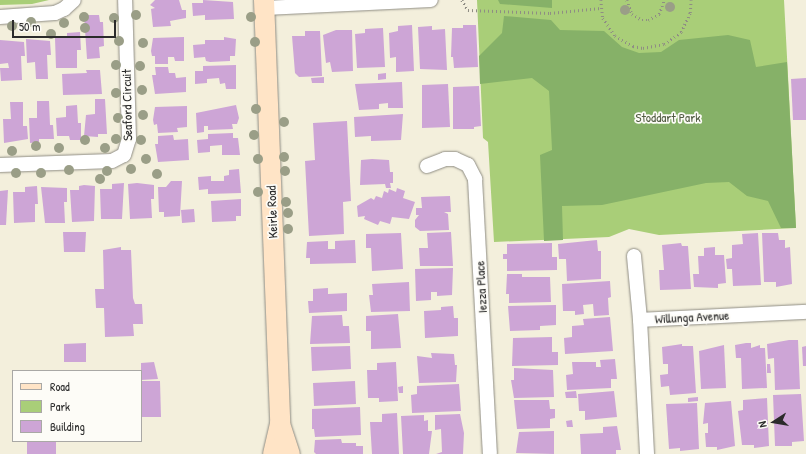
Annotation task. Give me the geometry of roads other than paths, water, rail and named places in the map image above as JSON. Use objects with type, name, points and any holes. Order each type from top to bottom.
[{"type":"street","points":[[0,17],[55,13],[64,9],[74,0]]},
{"type":"street","name":"Seaford Circuit","points":[[0,166],[112,161],[124,155],[130,139],[125,0]]},
{"type":"street","points":[[265,4],[431,0]]},
{"type":"street","name":"Keirle Road","points":[[265,4],[280,424],[273,454]]},
{"type":"street","name":"Iezza Place","points":[[427,166],[445,159],[455,159],[468,165],[475,179],[490,454]]},
{"type":"street","points":[[634,256],[640,320]]},
{"type":"street","name":"Willunga Avenue","points":[[647,454],[640,320],[806,312]]},
{"type":"street","name":"Keirle Road","points":[[280,424],[290,454]]},
{"type":"park label","name":"Stoddart Park","points":[[668,117]]}]
